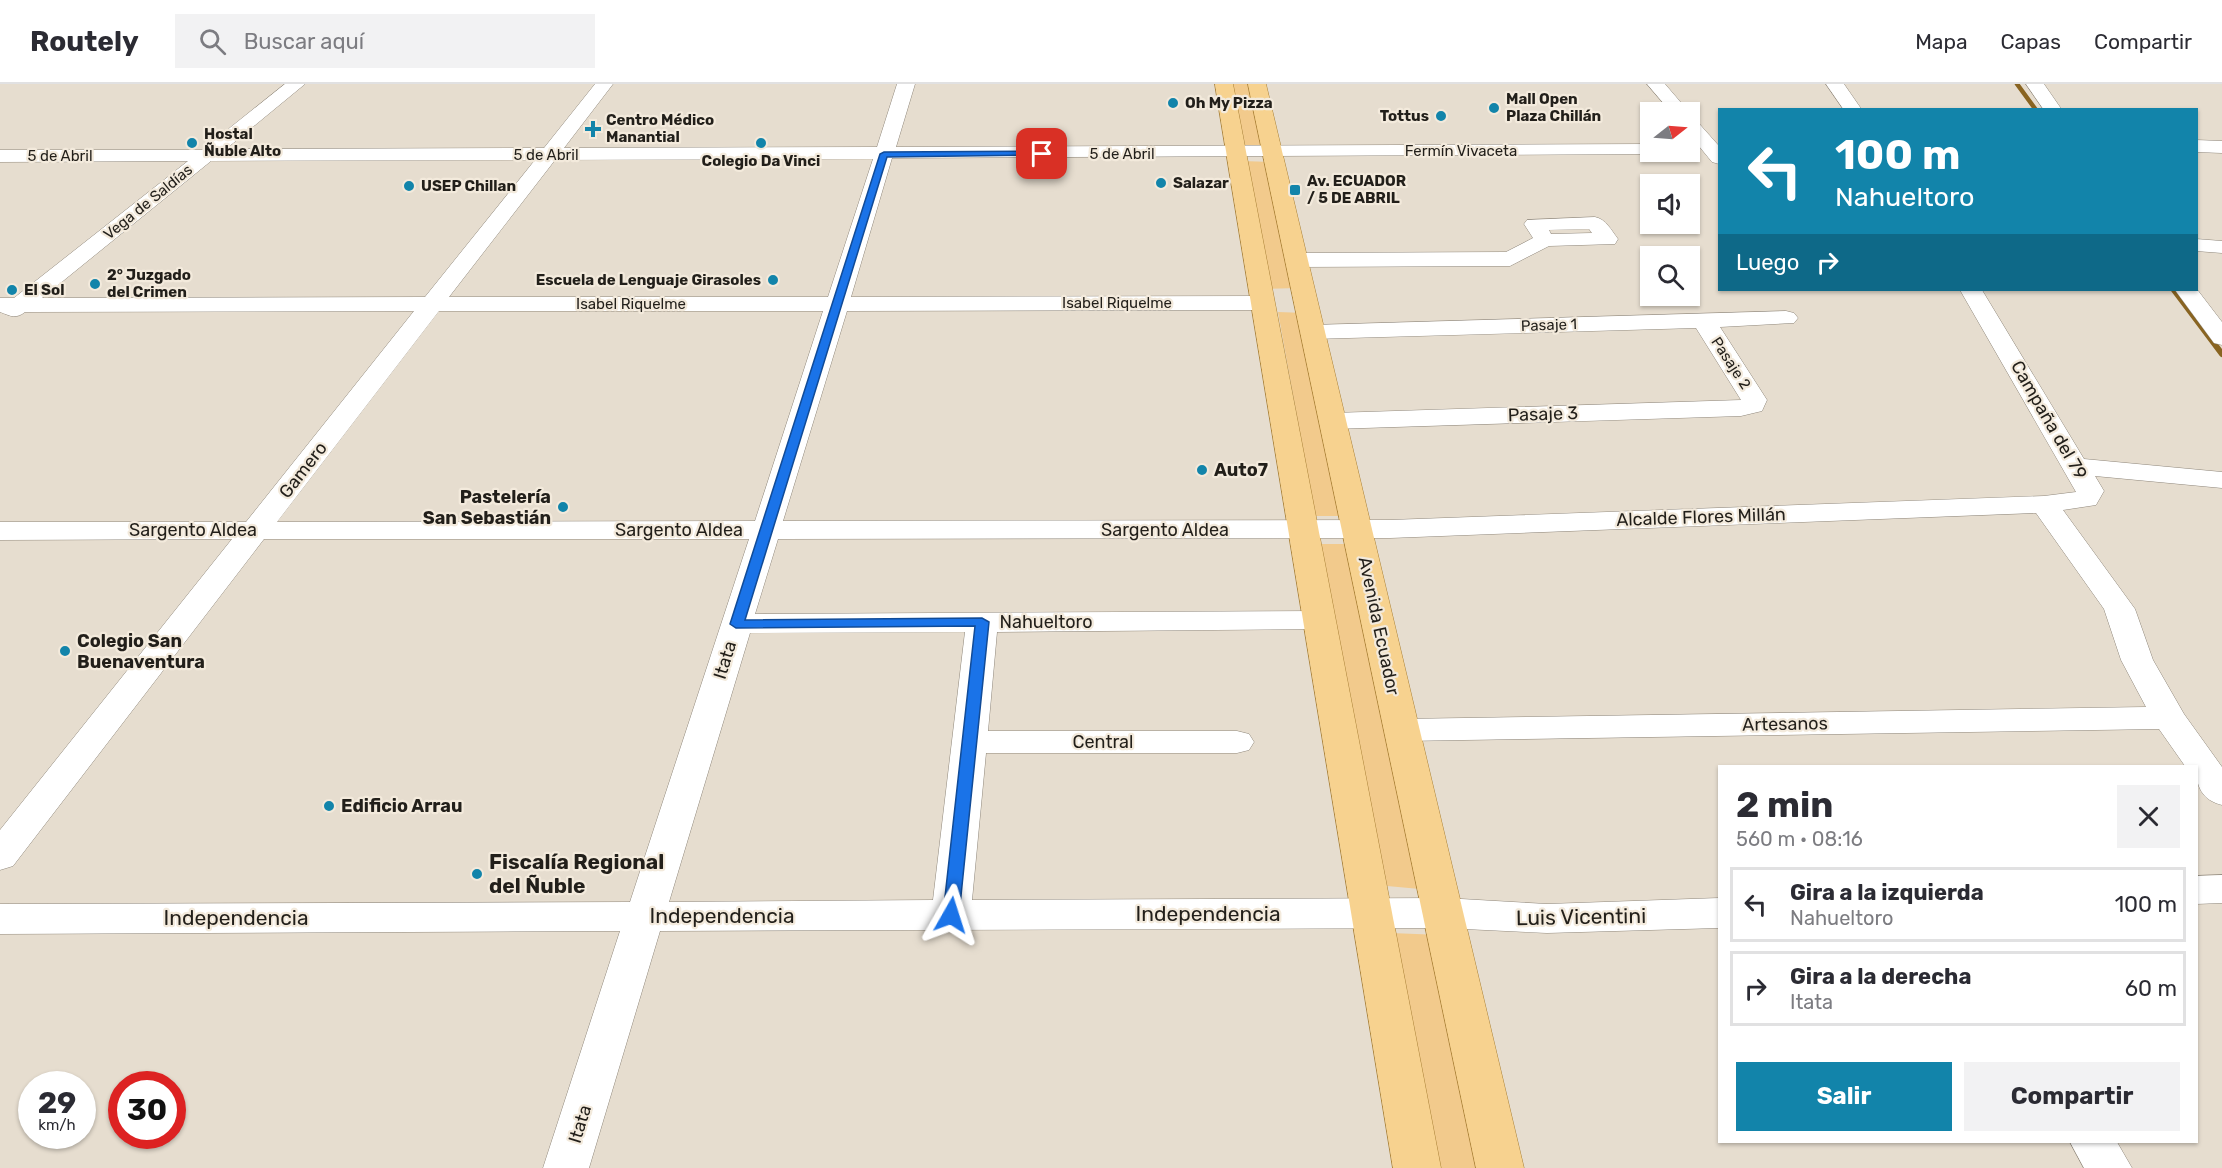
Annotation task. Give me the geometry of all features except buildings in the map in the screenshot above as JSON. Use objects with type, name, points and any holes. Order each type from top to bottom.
[{"type":"main road","points":[[1224,84],[1302,530],[1373,914],[1416,1168]]},
{"type":"main road","name":"Avenida Ecuador","points":[[1257,84],[1500,1168]]},
{"type":"main road","points":[[1262,297],[1300,274]]},
{"type":"street","name":"Vega de Saldías","points":[[0,320],[10,305],[296,84]]},
{"type":"street","name":"Gamero","points":[[0,856],[604,84]]},
{"type":"street","name":"Itata","points":[[566,1168],[906,84]]},
{"type":"street","points":[[1656,84],[1671,102]]},
{"type":"street","points":[[1836,84],[1852,108]]},
{"type":"street","points":[[2035,84],[2052,108]]},
{"type":"street","points":[[1700,135],[1717,153]]},
{"type":"street","points":[[2198,146],[2222,147]]},
{"type":"street","name":"Fermín Vivaceta","points":[[1272,151],[1640,150]]},
{"type":"street","name":"5 de Abril","points":[[0,156],[1236,153],[1272,151]]},
{"type":"street","points":[[1700,151],[1717,153]]},
{"type":"street","points":[[1300,274],[1510,259],[1545,240]]},
{"type":"street","points":[[2198,245],[2222,248]]},
{"type":"street","name":"Campaña del 79","points":[[1972,291],[2090,491],[2089,497],[2076,502],[2044,504]]},
{"type":"street","points":[[2187,291],[2222,338]]},
{"type":"street","name":"Isabel Riquelme","points":[[10,305],[837,304],[1262,297]]},
{"type":"street","name":"Pasaje 1","points":[[1313,332],[1786,318]]},
{"type":"street","name":"Pasaje 2","points":[[1704,321],[1754,400],[1753,406]]},
{"type":"street","name":"Pasaje 3","points":[[1333,421],[1753,406]]},
{"type":"street","points":[[2076,466],[2222,480]]},
{"type":"street","points":[[2044,504],[2119,609],[2137,660],[2169,718],[2222,793]]},
{"type":"street","name":"Alcalde Flores Millán","points":[[1358,529],[2044,504]]},
{"type":"street","name":"Sargento Aldea","points":[[0,531],[1358,529]]},
{"type":"street","name":"Nahueltoro","points":[[736,624],[1319,620]]},
{"type":"street","points":[[951,915],[982,622]]},
{"type":"street","name":"Artesanos","points":[[1402,730],[2169,718]]},
{"type":"street","name":"Central","points":[[969,742],[1237,742]]},
{"type":"street","points":[[2198,890],[2222,889]]},
{"type":"street","name":"Independencia","points":[[0,919],[1444,913]]},
{"type":"street","name":"Luis Vicentini","points":[[1444,913],[1495,919],[1557,921],[1718,913]]},
{"type":"street","points":[[2094,1143],[2109,1168]]},
{"type":"shaded area","points":[[1232,84],[1252,84],[1269,146],[1245,145]]},
{"type":"shaded area","points":[[1242,161],[1272,162],[1299,288],[1265,289]]},
{"type":"shaded area","points":[[1278,312],[1305,313],[1349,516],[1315,516]]},
{"type":"shaded area","points":[[1315,544],[1353,544],[1431,890],[1387,886]]},
{"type":"shaded area","points":[[1391,933],[1441,935],[1495,1168],[1439,1168]]},
{"type":"waterway","points":[[2017,84],[2035,108]]},
{"type":"waterway","points":[[2175,291],[2222,354]]},
{"type":"place","name":"Oh My Pizza","points":[[1173,103]]},
{"type":"place","name":"Mall Open Plaza Chillán","points":[[1494,108]]},
{"type":"place","name":"Tottus","points":[[1441,116]]},
{"type":"place","name":"Centro Médico Manantial","points":[[593,129]]},
{"type":"place","name":"Hostal Ñuble Alto","points":[[192,143]]},
{"type":"place","name":"Colegio Da Vinci","points":[[761,143]]},
{"type":"place","name":"Salazar","points":[[1161,183]]},
{"type":"place","name":"USEP Chillan","points":[[409,186]]},
{"type":"place","name":"Av. ECUADOR / 5 DE ABRIL","points":[[1295,190]]},
{"type":"place","name":"Escuela de Lenguaje Girasoles","points":[[773,280]]},
{"type":"place","name":"2° Juzgado del Crimen","points":[[95,284]]},
{"type":"place","name":"El Sol","points":[[12,290]]},
{"type":"place","name":"Auto7","points":[[1202,470]]},
{"type":"place","name":"Pastelería San Sebastián","points":[[563,507]]},
{"type":"place","name":"Colegio San Buenaventura","points":[[65,651]]},
{"type":"place","name":"Edificio Arrau","points":[[329,806]]},
{"type":"place","name":"Fiscalía Regional del Ñuble","points":[[477,874]]},
{"type":"route","points":[[951,915],[982,622],[736,624],[884,154],[1042,154]]}]
